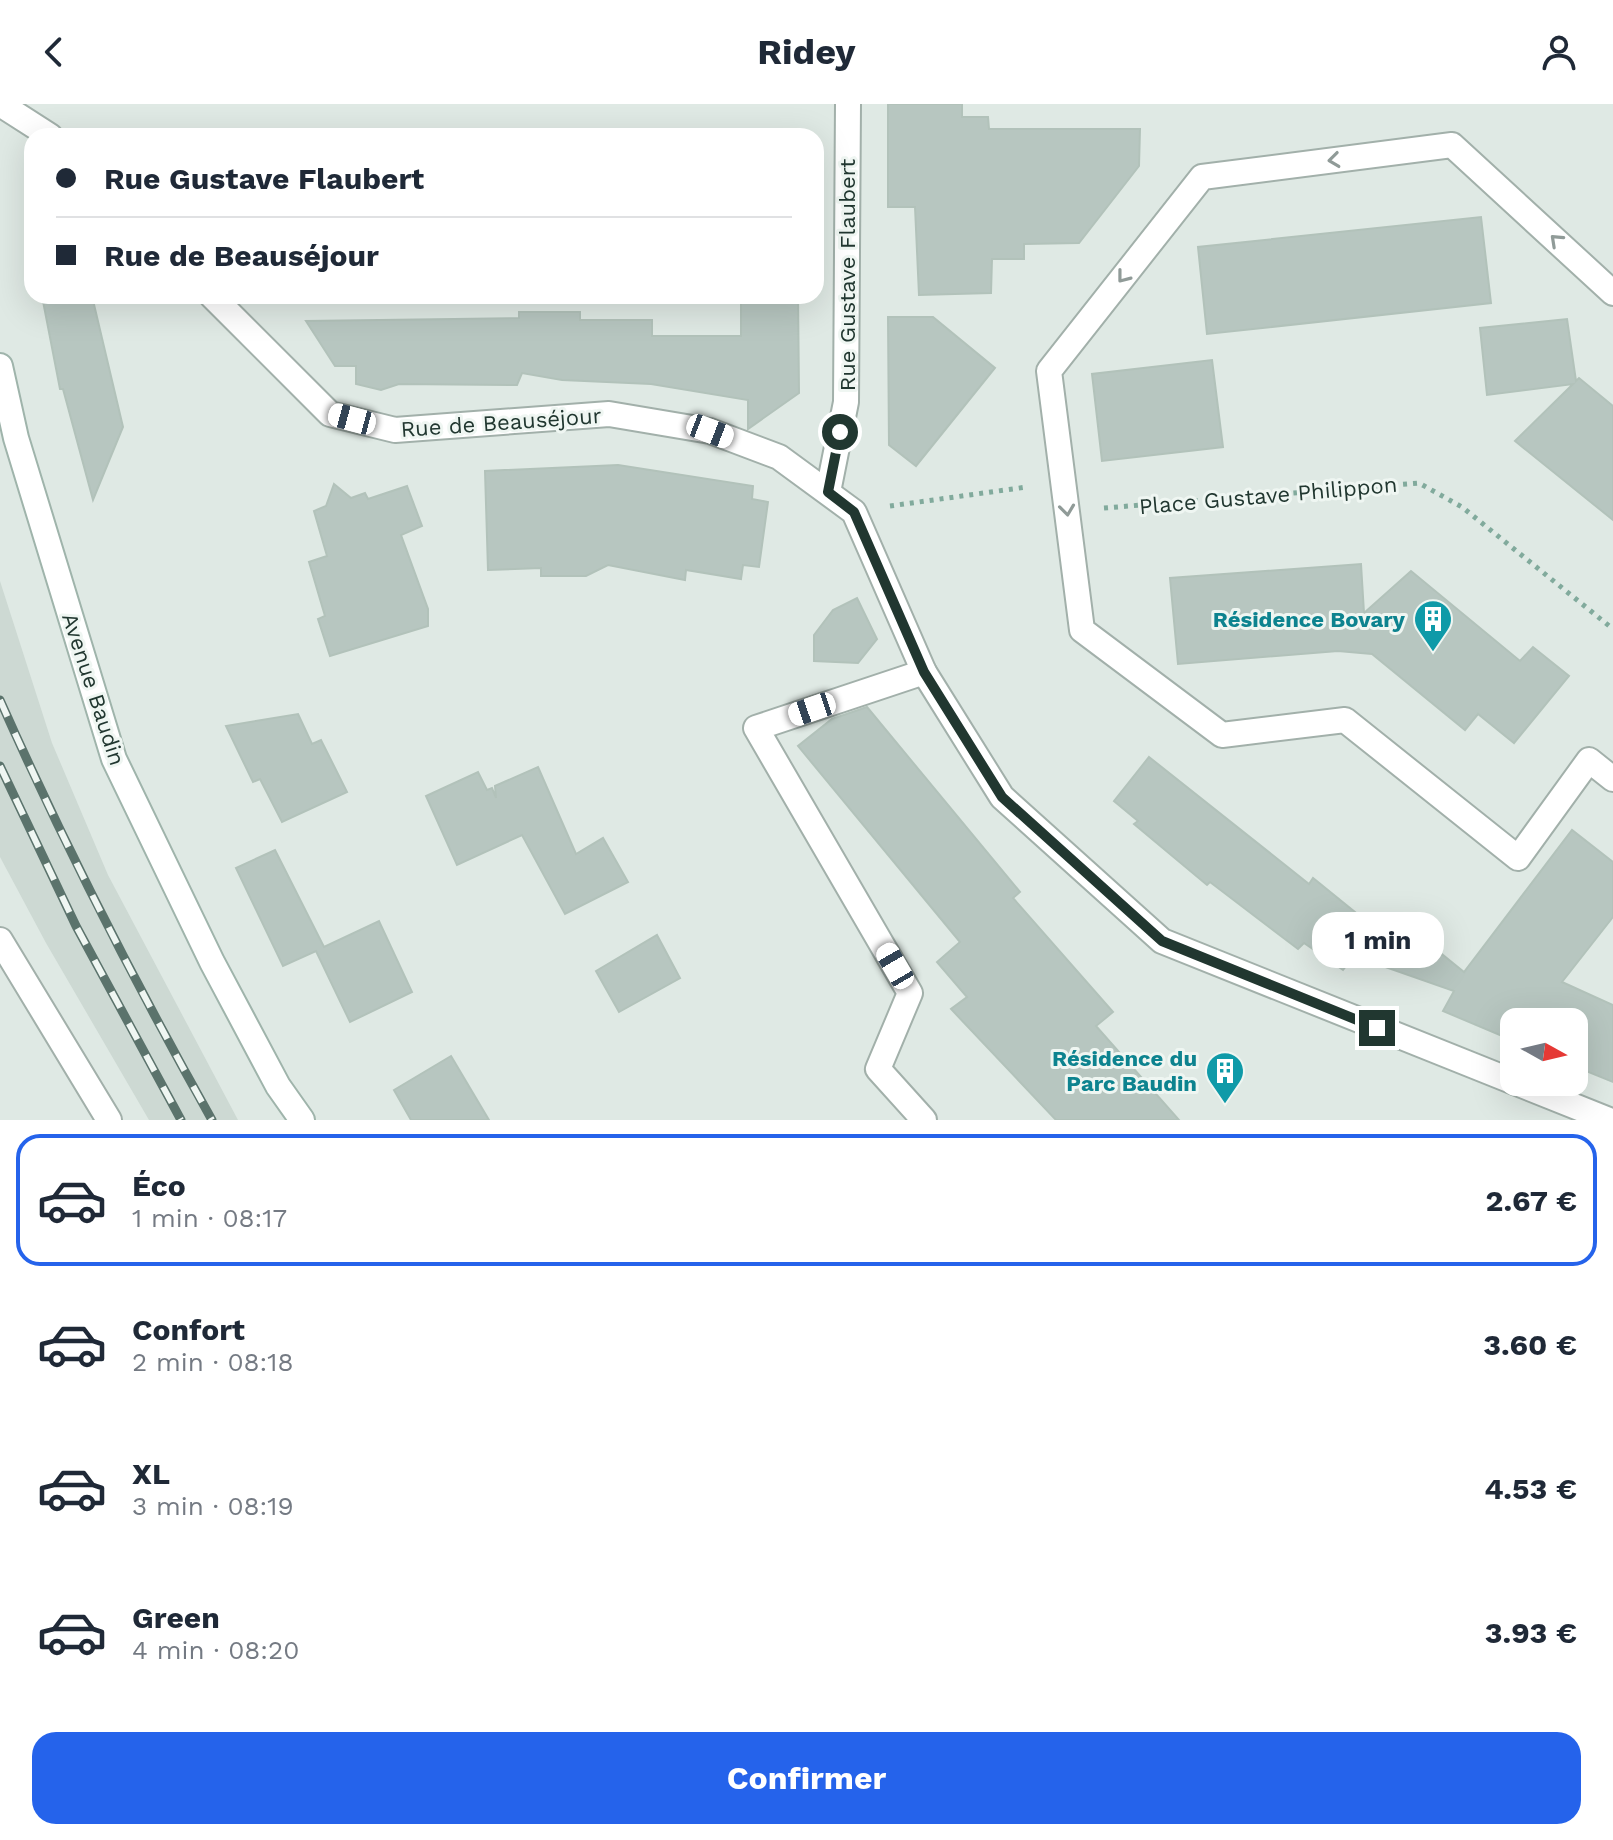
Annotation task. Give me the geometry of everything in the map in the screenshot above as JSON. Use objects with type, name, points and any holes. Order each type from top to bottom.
[{"type":"street","points":[[0,104],[38,128]]},
{"type":"street","name":"Rue Gustave Flaubert","points":[[828,492],[846,402],[848,104]]},
{"type":"street","points":[[1613,293],[1452,145],[1202,177],[1049,371],[1082,630],[1222,735],[1345,720],[1518,858],[1589,760],[1613,779]]},
{"type":"street","name":"Rue de Beauséjour","points":[[220,304],[330,414],[395,430],[609,414],[710,431],[779,457],[854,512],[924,672],[1002,797],[1162,941],[1609,1120]]},
{"type":"street","name":"Avenue Baudin","points":[[0,366],[16,438],[114,759],[212,962],[278,1086],[302,1120]]},
{"type":"street","points":[[924,672],[756,728],[910,993],[878,1069],[924,1120]]},
{"type":"street","points":[[0,940],[109,1120]]},
{"type":"path","points":[[854,512],[1063,481]]},
{"type":"path","name":"Place Gustave Philippon","points":[[1067,511],[1419,483],[1462,507],[1613,629]]},
{"type":"shaded area","points":[[0,581],[52,743],[108,875],[238,1120],[149,1120],[0,857]]},
{"type":"building","points":[[888,104],[962,104],[962,117],[988,117],[989,129],[1140,129],[1139,166],[1079,243],[1024,244],[1024,259],[992,259],[991,293],[919,295],[915,207],[888,207]]},
{"type":"building","points":[[1481,217],[1491,303],[1207,334],[1198,247]]},
{"type":"building","points":[[44,304],[94,304],[123,427],[93,500],[63,389],[60,389]]},
{"type":"building","points":[[741,304],[798,304],[799,393],[748,429],[748,400],[651,384],[562,380],[522,373],[517,385],[399,384],[381,390],[356,384],[356,366],[335,366],[306,321],[519,318],[519,312],[580,312],[580,320],[652,320],[652,336],[741,336]]},
{"type":"building","points":[[888,317],[933,317],[995,368],[916,466],[889,445]]},
{"type":"building","points":[[1567,319],[1576,381],[1579,378],[1613,406],[1613,520],[1515,441],[1573,384],[1487,395],[1480,328]]},
{"type":"building","points":[[1212,360],[1223,447],[1102,461],[1092,374]]},
{"type":"building","points":[[618,465],[753,486],[752,499],[768,502],[759,567],[743,565],[741,579],[686,570],[685,580],[608,565],[586,576],[541,576],[541,568],[488,570],[485,471]]},
{"type":"building","points":[[334,484],[351,498],[365,493],[368,499],[407,486],[422,526],[401,535],[428,609],[428,626],[330,656],[318,619],[325,616],[309,562],[327,556],[314,511],[326,506]]},
{"type":"building","name":"Résidence Bovary","points":[[1361,564],[1364,613],[1411,571],[1520,661],[1533,647],[1569,676],[1514,743],[1478,714],[1465,730],[1372,654],[1338,651],[1178,664],[1170,578]]},
{"type":"building","points":[[857,598],[877,639],[858,663],[814,661],[814,635],[833,610]]},
{"type":"building","points":[[867,707],[1020,892],[1013,898],[1113,1012],[1096,1026],[1179,1120],[1056,1120],[951,1009],[967,997],[937,962],[960,942],[798,746],[832,719]]},
{"type":"building","points":[[298,714],[312,744],[321,740],[347,792],[282,822],[260,779],[253,782],[226,726]]},
{"type":"building","points":[[1149,757],[1309,884],[1313,878],[1392,942],[1406,925],[1464,972],[1572,830],[1613,862],[1613,917],[1562,982],[1613,1005],[1613,1082],[1588,1072],[1588,1008],[1500,1008],[1500,1035],[1443,1011],[1454,991],[1354,956],[1343,970],[1304,943],[1298,949],[1210,882],[1207,885],[1134,824],[1138,821],[1114,801]]},
{"type":"building","points":[[538,767],[576,854],[603,838],[628,882],[565,914],[522,835],[457,865],[426,796],[478,772],[487,790],[492,788],[496,798],[495,786]]},
{"type":"building","points":[[275,850],[324,947],[379,921],[412,992],[350,1022],[316,951],[283,966],[236,868]]},
{"type":"building","points":[[657,935],[680,978],[619,1012],[596,971]]},
{"type":"building","points":[[451,1056],[489,1120],[411,1120],[394,1090]]},
{"type":"railway","points":[[0,700],[101,913],[212,1120]]},
{"type":"railway","points":[[0,766],[76,926],[181,1120]]},
{"type":"place","name":"Résidence Bovary","points":[[1433,653]]},
{"type":"place","name":"Résidence du Parc Baudin","points":[[1225,1105]]},
{"type":"route","points":[[840,432],[828,492],[854,512],[924,672],[1002,797],[1162,941],[1377,1028]]}]
